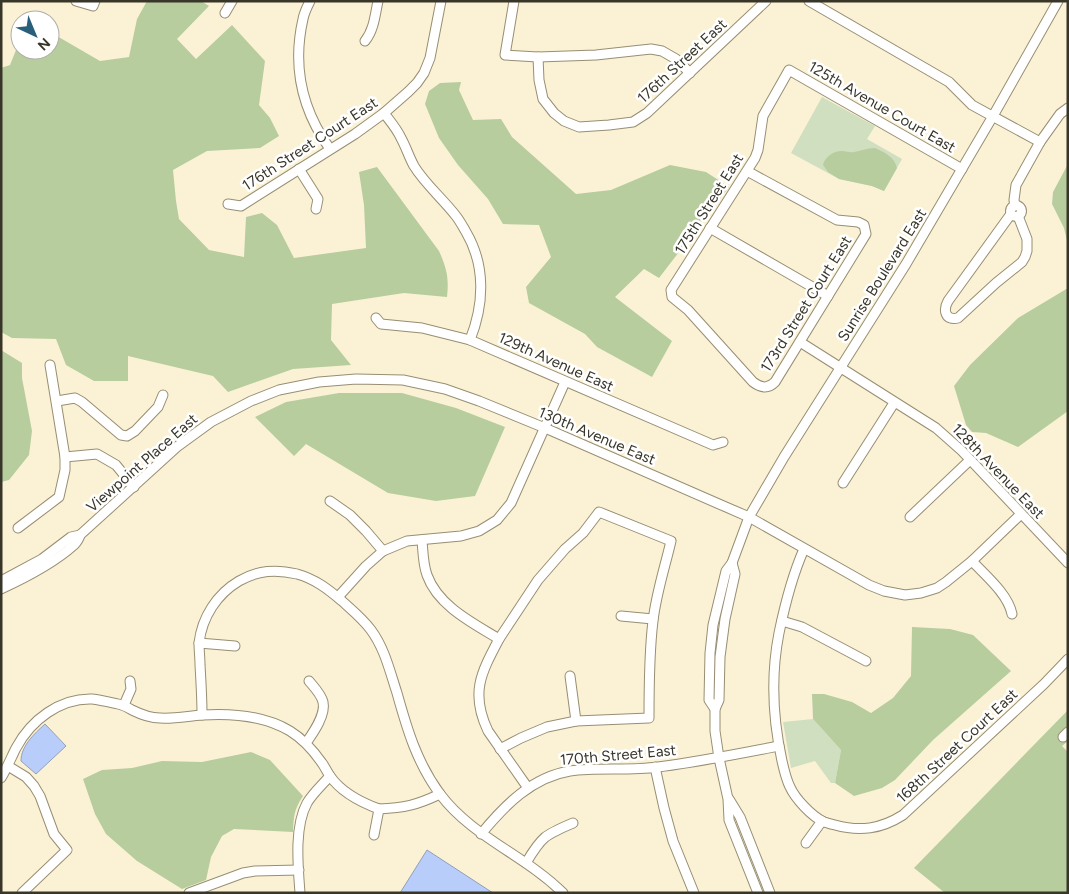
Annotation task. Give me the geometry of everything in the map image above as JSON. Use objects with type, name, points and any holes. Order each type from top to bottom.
[{"type":"street","points":[[76,1],[94,4]]},
{"type":"street","points":[[225,13],[232,1]]},
{"type":"street","points":[[310,1],[303,18],[298,53],[300,82],[310,115],[330,149]]},
{"type":"street","points":[[365,41],[372,28],[378,1]]},
{"type":"street","name":"176th Street Court East","points":[[228,204],[241,206],[355,134],[384,113],[408,92],[424,73],[430,58],[441,1]]},
{"type":"street","points":[[514,1],[504,55],[538,57],[596,55],[650,49],[662,51],[676,59],[690,72]]},
{"type":"street","points":[[809,1],[949,82],[972,105],[1040,142]]},
{"type":"street","name":"Sunrise Boulevard East","points":[[728,799],[719,758],[715,709],[709,700],[711,644],[718,602],[726,571],[732,563],[749,518],[784,457],[906,264],[1058,1]]},
{"type":"street","name":"176th Street East","points":[[538,57],[539,80],[543,99],[554,113],[564,121],[579,127],[633,122],[647,112],[763,2]]},
{"type":"street","name":"125th Avenue Court East","points":[[789,70],[962,169]]},
{"type":"street","name":"175th Street East","points":[[767,387],[758,386],[753,382],[688,310],[671,294],[710,228],[755,158],[763,116],[789,70]]},
{"type":"street","points":[[1015,212],[946,304],[945,312],[950,318],[958,318],[1022,262],[1028,251],[1028,245],[1015,212],[1016,185],[1040,142],[1060,114],[1068,108]]},
{"type":"street","points":[[384,113],[401,136],[414,166],[458,218],[473,244],[481,282],[476,324],[470,340]]},
{"type":"street","points":[[299,169],[318,199],[316,209]]},
{"type":"street","name":"173rd Street Court East","points":[[747,171],[837,220],[858,222],[864,225],[866,234],[775,382],[767,387]]},
{"type":"street","points":[[710,228],[828,296]]},
{"type":"street","name":"129th Avenue East","points":[[376,318],[381,324],[422,328],[470,340],[713,445],[723,442]]},
{"type":"street","name":"128th Avenue East","points":[[800,342],[936,428],[952,441],[1068,563]]},
{"type":"street","points":[[18,528],[59,497],[65,470],[57,401],[50,365]]},
{"type":"street","name":"130th Avenue East","points":[[251,401],[279,390],[319,382],[356,379],[403,380],[445,389],[545,428],[749,518],[869,585],[895,594],[915,594],[937,588],[972,561],[1021,514]]},
{"type":"street","points":[[338,598],[366,566],[383,551],[407,541],[461,536],[479,531],[497,520],[511,503],[566,382]]},
{"type":"street","points":[[57,401],[76,398],[121,435],[127,436],[135,431],[158,407],[164,395]]},
{"type":"street","name":"Viewpoint Place East","points":[[1,589],[27,576],[76,544],[80,535],[178,446],[211,422],[251,401]]},
{"type":"street","points":[[843,483],[894,403]]},
{"type":"street","points":[[65,457],[97,454],[116,466],[134,486]]},
{"type":"street","points":[[910,517],[970,460]]},
{"type":"street","points":[[330,501],[350,515],[366,530],[383,551]]},
{"type":"street","points":[[500,749],[520,738],[547,728],[576,721],[649,718],[649,669],[653,619],[672,541],[599,512],[538,580],[499,639],[484,668],[478,697],[484,723],[488,731],[500,749],[528,788]]},
{"type":"street","name":"Viewpoint Place East","points":[[1,580],[42,559],[71,537],[80,535]]},
{"type":"street","points":[[422,540],[427,576],[434,589],[444,601],[462,616],[499,639]]},
{"type":"street","points":[[804,549],[787,595],[776,651],[774,680],[775,717],[778,746],[783,768],[790,788],[800,802],[822,821],[806,843]]},
{"type":"street","points":[[972,561],[1006,599],[1011,607],[1012,614]]},
{"type":"street","points":[[202,715],[199,643],[208,614],[217,600],[229,588],[249,575],[265,571],[283,571],[307,577],[323,585],[359,616],[372,631],[384,654],[410,739],[429,777],[440,794],[460,816],[481,834],[526,863],[551,881],[563,893]]},
{"type":"street","points":[[621,616],[653,619]]},
{"type":"street","points":[[782,621],[802,627],[866,661]]},
{"type":"street","points":[[199,643],[236,646]]},
{"type":"street","name":"168th Street Court East","points":[[822,821],[847,828],[867,829],[888,824],[903,815],[1030,697],[1068,659]]},
{"type":"street","points":[[570,676],[576,721]]},
{"type":"street","points":[[124,705],[130,689],[130,681]]},
{"type":"street","points":[[306,743],[317,726],[323,706],[322,700],[309,681]]},
{"type":"street","points":[[1,778],[17,747],[31,726],[48,712],[61,705],[76,700],[91,699],[124,705],[146,716],[160,718],[240,715],[264,719],[290,731],[306,743],[341,788],[354,798],[379,809],[408,807],[440,794]]},
{"type":"street","name":"170th Street East","points":[[481,834],[511,800],[528,788],[556,774],[571,771],[655,768],[778,746]]},
{"type":"street","points":[[8,766],[26,777],[34,786],[40,796],[54,834],[67,850],[22,893]]},
{"type":"street","points":[[655,768],[673,842],[694,893]]},
{"type":"street","points":[[300,893],[298,870],[300,823],[306,804],[316,790],[330,776]]},
{"type":"street","points":[[728,799],[729,820],[758,893]]},
{"type":"street","points":[[728,799],[740,817],[770,893]]},
{"type":"street","points":[[374,835],[379,809]]},
{"type":"street","points":[[526,863],[536,845],[543,838],[573,823]]},
{"type":"street","points":[[189,893],[255,870],[298,870]]},
{"type":"green space","points":[[147,1],[201,1],[209,6],[177,39],[196,59],[232,25],[265,61],[259,105],[270,118],[279,136],[260,148],[207,151],[173,170],[179,219],[209,250],[244,257],[246,217],[262,213],[277,225],[294,258],[366,248],[364,205],[359,172],[377,167],[439,251],[447,274],[447,297],[404,293],[332,304],[331,340],[351,365],[293,369],[228,392],[213,376],[128,356],[128,381],[94,381],[66,365],[56,339],[12,338],[1,332],[1,68],[10,65],[12,60],[60,60],[60,38],[100,61],[129,57],[137,19]]},
{"type":"green space","points":[[461,82],[459,90],[473,120],[501,119],[512,137],[576,194],[611,190],[670,165],[706,172],[729,187],[659,278],[644,269],[615,297],[672,341],[652,377],[597,347],[585,334],[529,303],[526,287],[551,257],[539,225],[503,224],[488,199],[458,165],[439,138],[425,104],[429,91],[440,83]]},
{"type":"green space","points":[[822,97],[875,126],[867,139],[902,159],[884,191],[872,186],[839,179],[791,153]]},
{"type":"green space","points":[[875,148],[886,153],[896,164],[897,168],[884,191],[872,186],[839,179],[828,172],[823,165],[828,157],[836,152],[852,152]]},
{"type":"green space","points":[[1068,164],[1068,245],[1064,228],[1052,204],[1053,192]]},
{"type":"green space","points":[[1068,288],[1068,411],[1018,447],[986,433],[972,432],[966,425],[954,386],[970,365],[1018,318]]},
{"type":"green space","points":[[1,350],[22,363],[22,378],[32,431],[29,455],[9,480],[1,482]]},
{"type":"green space","points":[[339,393],[402,393],[456,408],[505,427],[475,496],[436,501],[388,493],[306,444],[294,456],[255,417],[286,402]]},
{"type":"green space","points":[[912,627],[950,629],[973,635],[1011,671],[933,740],[895,780],[882,788],[854,796],[835,783],[841,750],[813,719],[812,694],[824,694],[852,702],[871,713],[893,698],[911,676]]},
{"type":"green space","points":[[1068,710],[1068,741],[1062,746],[1068,752],[1068,893],[945,893],[914,868]]},
{"type":"green space","points":[[813,719],[841,750],[835,783],[831,783],[815,761],[791,768],[783,722]]},
{"type":"green space","points":[[251,752],[270,760],[303,796],[295,813],[293,832],[234,829],[222,836],[211,857],[206,880],[182,889],[137,861],[106,834],[95,814],[83,779],[102,770],[132,768],[162,761],[202,762]]},
{"type":"water","points":[[45,724],[66,746],[36,774],[21,761],[23,750]]},
{"type":"water","points":[[427,850],[493,893],[400,893]]}]
